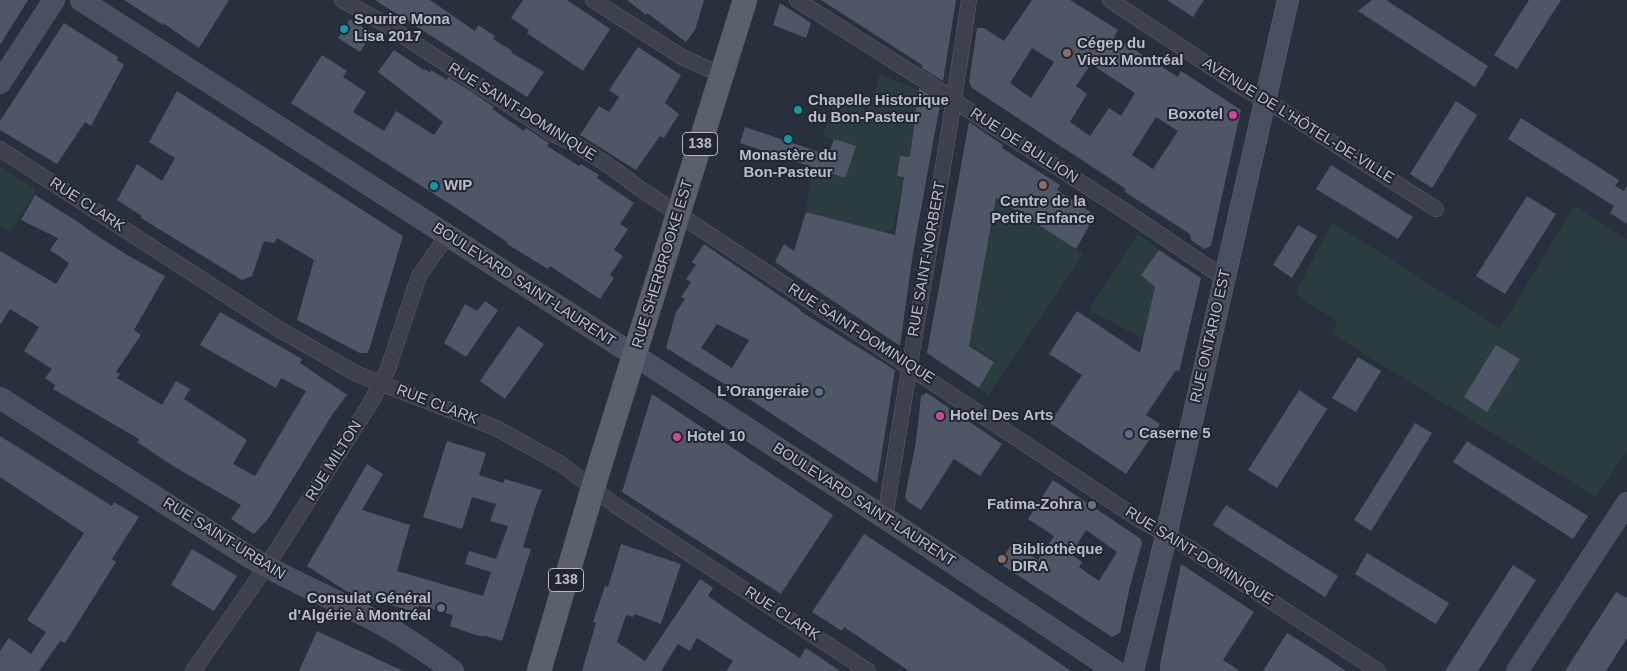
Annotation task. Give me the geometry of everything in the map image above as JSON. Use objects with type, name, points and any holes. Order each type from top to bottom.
[{"type":"main road","points":[[0,82],[54,0]]},
{"type":"main road","name":"BOULEVARD SAINT-LAURENT","points":[[81,0],[885,518],[1115,671]]},
{"type":"main road","name":"RUE SHERBROOKE EST","points":[[635,356],[745,0]]},
{"type":"main road","name":"RUE ONTARIO EST","points":[[1133,671],[1288,0]]},
{"type":"main road","name":"138","points":[[539,671],[593,488],[635,356]]},
{"type":"main road","name":"RUE SAINT-URBAIN","points":[[0,398],[266,567],[383,625],[418,646],[453,671]]},
{"type":"main road","points":[[1518,671],[1627,503]]},
{"type":"street","name":"RUE SAINT-DOMINIQUE","points":[[342,0],[385,24],[556,136],[573,144],[617,171],[639,188],[1137,518],[1166,534],[1378,671]]},
{"type":"street","points":[[593,0],[682,58],[722,75]]},
{"type":"street","name":"RUE DE BULLION","points":[[797,0],[1125,211],[1224,278]]},
{"type":"street","name":"RUE SAINT-NORBERT","points":[[885,518],[954,100],[968,0]]},
{"type":"street","name":"AVENUE DE L'HÔTEL-DE-VILLE","points":[[1110,0],[1240,86],[1285,112],[1436,209]]},
{"type":"street","name":"RUE CLARK","points":[[0,149],[277,328],[357,374],[473,418],[509,434],[561,464],[626,512],[868,671]]},
{"type":"street","name":"RUE MILTON","points":[[194,671],[266,567],[370,404],[388,369],[419,276],[447,236]]},
{"type":"shaded area","points":[[880,74],[919,91],[910,157],[900,156],[897,176],[904,177],[893,230],[885,232],[806,212],[812,167],[845,178],[855,146],[823,136],[835,99],[868,110]]},
{"type":"shaded area","points":[[0,166],[36,190],[10,233],[0,226]]},
{"type":"shaded area","points":[[996,199],[1083,254],[988,395],[979,388],[994,362],[1002,365],[968,344]]},
{"type":"shaded area","points":[[1574,206],[1627,239],[1627,451],[1596,497],[1334,335],[1336,320],[1295,294],[1332,222],[1500,329]]},
{"type":"shaded area","points":[[1138,234],[1159,250],[1141,275],[1155,287],[1144,339],[1089,310]]},
{"type":"building","points":[[0,0],[28,0],[0,45]]},
{"type":"building","points":[[124,0],[229,0],[199,48],[163,23],[163,25]]},
{"type":"building","points":[[375,0],[430,0],[475,31],[478,25],[495,36],[493,39],[511,50],[512,53],[544,72],[527,97]]},
{"type":"building","points":[[523,0],[567,0],[610,29],[583,71],[527,33],[529,30],[511,18]]},
{"type":"building","points":[[627,0],[704,0],[695,30],[686,42]]},
{"type":"building","points":[[821,0],[956,0],[943,81],[922,68],[922,65]]},
{"type":"building","points":[[1032,0],[1070,0],[1118,30],[1114,37],[1178,77],[1181,71],[1241,110],[1211,246],[1204,249],[1191,240],[1190,234],[1125,192],[1126,189],[972,88],[969,82],[977,28],[984,28],[1004,41]],"holes":[[[1032,48],[1054,62],[1031,98],[1010,83]],[[1091,64],[1135,93],[1121,116],[1109,108],[1090,136],[1070,122],[1087,94],[1076,86]],[[1156,117],[1178,131],[1153,169],[1132,155]]]},
{"type":"building","points":[[1167,0],[1204,0],[1193,17]]},
{"type":"building","points":[[1372,0],[1386,0],[1488,66],[1475,87],[1358,11]]},
{"type":"building","points":[[1529,0],[1561,0],[1517,69],[1494,55]]},
{"type":"building","points":[[780,3],[811,23],[806,38],[773,25]]},
{"type":"building","points":[[350,19],[372,33],[360,52],[338,38]]},
{"type":"building","points":[[64,23],[118,57],[117,60],[124,65],[91,126],[85,122],[57,164],[0,130],[0,121]]},
{"type":"building","points":[[638,47],[681,75],[665,103],[679,114],[664,138],[660,136],[636,170],[580,135],[599,106],[609,112],[619,97],[609,90]]},
{"type":"building","points":[[394,50],[424,70],[430,72],[431,70],[447,80],[448,77],[472,92],[494,107],[492,109],[524,131],[526,128],[549,143],[547,146],[579,166],[581,164],[599,175],[597,178],[634,203],[620,224],[628,229],[614,250],[623,256],[610,275],[614,278],[600,299],[550,266],[548,269],[507,244],[507,242],[453,206],[291,103],[322,55],[347,71],[343,77],[366,92],[353,112],[384,131],[396,111],[434,135],[443,122],[378,72]]},
{"type":"building","points":[[919,88],[939,101],[940,104],[913,253],[900,346],[775,262],[784,244],[794,251],[806,212],[895,235],[904,177],[897,176],[900,156],[910,157]]},
{"type":"building","points":[[177,91],[403,236],[367,353],[360,353],[297,320],[314,260],[277,238],[274,243],[264,241],[252,276],[242,280],[141,218],[142,216],[117,200],[137,164],[162,181],[175,158],[149,142]]},
{"type":"building","points":[[1456,101],[1477,115],[1432,188],[1410,174]]},
{"type":"building","points":[[1521,118],[1619,180],[1615,186],[1624,191],[1627,186],[1627,224],[1610,213],[1614,206],[1508,139]]},
{"type":"building","points":[[969,122],[1003,145],[1002,148],[1060,185],[1057,190],[1095,215],[1076,249],[996,198],[969,346],[994,362],[979,388],[927,353]]},
{"type":"building","points":[[745,127],[828,155],[834,139],[856,146],[845,178],[740,143]]},
{"type":"building","points":[[1331,165],[1413,217],[1398,239],[1316,189]]},
{"type":"building","points":[[35,195],[127,255],[165,276],[134,330],[141,335],[116,372],[120,374],[117,378],[162,405],[176,381],[190,389],[184,399],[247,440],[233,464],[255,476],[306,391],[281,378],[276,388],[200,345],[220,312],[302,359],[300,363],[347,395],[332,415],[268,519],[254,534],[231,519],[241,505],[173,466],[137,442],[139,439],[53,389],[55,385],[45,378],[52,369],[24,351],[39,327],[10,309],[0,325],[0,251],[56,284],[69,263],[50,250],[58,238],[21,220]]},
{"type":"building","points":[[1527,196],[1556,214],[1505,294],[1476,276]]},
{"type":"building","points":[[1298,225],[1317,236],[1292,278],[1273,265]]},
{"type":"building","points":[[704,244],[800,311],[895,370],[877,483],[752,401],[666,348],[676,312],[685,299],[681,297],[691,282],[686,279],[696,265],[692,262]],"holes":[[[717,324],[749,340],[732,368],[701,348]]]},
{"type":"building","points":[[1159,250],[1201,278],[1179,372],[1176,370],[1146,415],[1160,424],[1126,474],[1050,423],[1082,375],[1049,354],[1077,311],[1140,353],[1155,287],[1141,275]]},
{"type":"building","points":[[485,301],[498,310],[466,357],[444,343],[465,304],[477,311]]},
{"type":"building","points":[[518,326],[544,344],[505,399],[480,381]]},
{"type":"building","points":[[1496,345],[1520,359],[1487,412],[1464,397]]},
{"type":"building","points":[[1358,357],[1381,371],[1356,412],[1332,398]]},
{"type":"building","points":[[1299,390],[1327,409],[1277,488],[1248,470]]},
{"type":"building","name":"Hotel Des Arts","points":[[927,393],[1002,444],[980,476],[954,459],[921,510],[907,501],[905,496],[916,442],[921,396]]},
{"type":"building","name":"Hotel 10","points":[[652,394],[833,515],[781,594],[622,492]]},
{"type":"building","points":[[1415,423],[1432,433],[1371,531],[1354,520]]},
{"type":"building","points":[[0,436],[112,506],[114,502],[139,517],[112,559],[116,562],[65,643],[60,641],[39,671],[0,671],[0,651],[9,638],[31,654],[46,632],[27,620],[84,533],[0,477]]},
{"type":"building","points":[[447,441],[486,453],[479,475],[503,483],[505,479],[542,490],[523,547],[531,549],[502,641],[479,636],[450,626],[453,615],[419,605],[417,613],[346,591],[307,566],[367,464],[383,474],[362,510],[410,525],[397,571],[483,596],[491,572],[465,564],[469,551],[496,559],[508,526],[490,521],[496,504],[472,497],[462,529],[423,517]]},
{"type":"building","points":[[1467,441],[1588,516],[1573,539],[1453,462]]},
{"type":"building","points":[[1053,480],[1141,539],[1142,543],[1120,633],[1112,637],[999,563],[1012,544],[1038,560],[1054,536],[1028,519]],"holes":[[[1086,530],[1117,552],[1099,581],[1079,567],[1082,562],[1071,554]]]},
{"type":"building","points":[[1226,505],[1338,576],[1325,597],[1213,525]]},
{"type":"building","points":[[864,534],[1071,671],[909,671],[844,627],[842,631],[812,612]]},
{"type":"building","points":[[621,544],[681,564],[661,624],[635,614],[633,617],[626,615],[617,642],[645,661],[700,579],[713,588],[708,596],[754,628],[800,658],[806,648],[840,671],[726,671],[733,661],[697,638],[690,651],[678,644],[661,671],[582,671],[596,623],[593,622],[605,586],[608,587]]},
{"type":"building","points":[[192,549],[237,576],[214,611],[171,585]]},
{"type":"building","points":[[1367,553],[1449,603],[1436,624],[1355,574]]},
{"type":"building","points":[[1181,564],[1254,612],[1223,660],[1240,671],[1160,671]]},
{"type":"building","points":[[1513,565],[1536,580],[1478,671],[1445,671]]},
{"type":"building","points":[[1616,592],[1627,598],[1627,638],[1606,671],[1565,671]]},
{"type":"building","points":[[317,631],[403,671],[299,671]]},
{"type":"building","points":[[1287,633],[1313,649],[1346,671],[1263,671]]},
{"type":"place","name":"Sourire Mona Lisa 2017","points":[[344,29]]},
{"type":"place","name":"Cégep du Vieux Montréal","points":[[1067,53]]},
{"type":"place","name":"Chapelle Historique du Bon-Pasteur","points":[[798,110]]},
{"type":"place","name":"Boxotel","points":[[1233,115]]},
{"type":"place","name":"Monastère du Bon-Pasteur","points":[[788,139]]},
{"type":"place","name":"Centre de la Petite Enfance","points":[[1043,185]]},
{"type":"place","name":"WIP","points":[[434,186]]},
{"type":"place","name":"L’Orangeraie","points":[[819,392]]},
{"type":"place","name":"Hotel Des Arts","points":[[940,416]]},
{"type":"place","name":"Caserne 5","points":[[1129,434]]},
{"type":"place","name":"Hotel 10","points":[[677,437]]},
{"type":"place","name":"Fatima-Zohra","points":[[1092,505]]},
{"type":"place","name":"Bibliothèque DIRA","points":[[1002,559]]},
{"type":"place","name":"Consulat Général d'Algérie à Montréal","points":[[441,608]]}]
